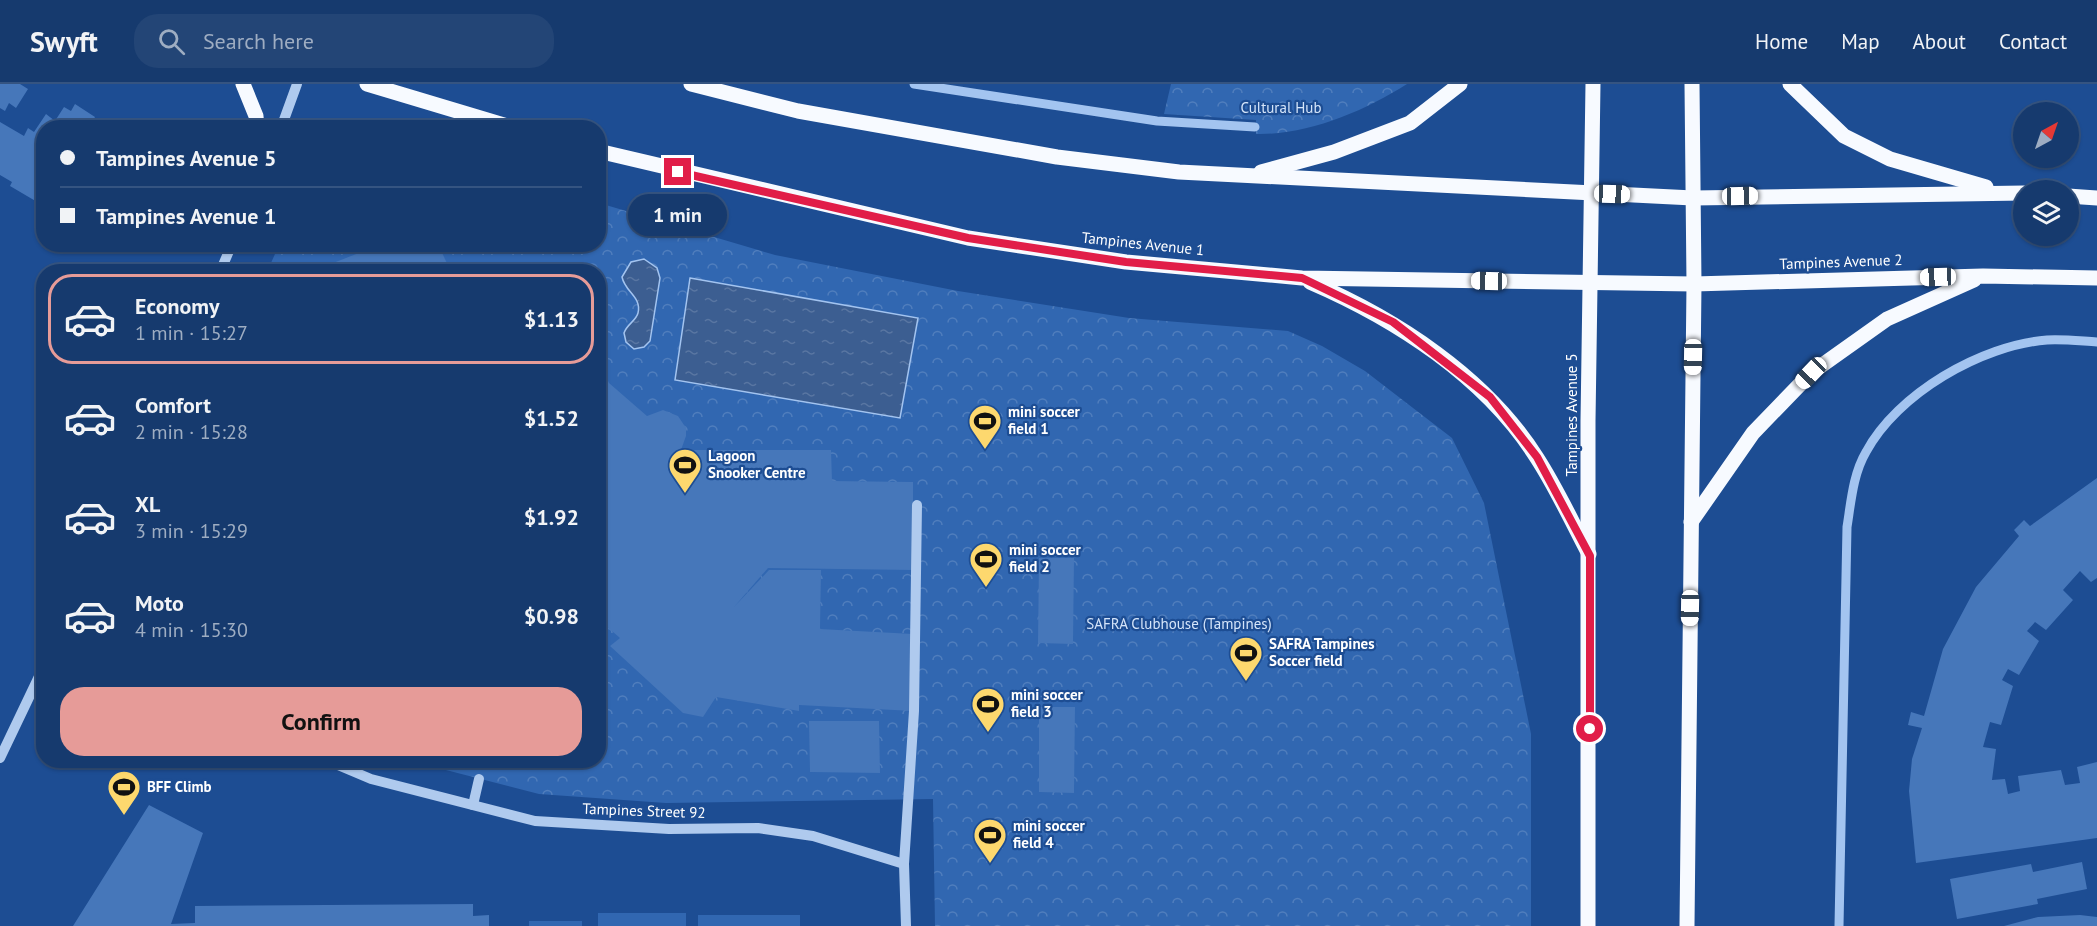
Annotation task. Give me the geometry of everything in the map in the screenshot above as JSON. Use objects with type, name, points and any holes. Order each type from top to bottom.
[{"type":"main road","points":[[243,84],[256,120]]},
{"type":"main road","points":[[367,84],[487,120]]},
{"type":"main road","points":[[691,84],[798,111],[1057,157],[1149,169],[1693,198],[2013,193]]},
{"type":"main road","points":[[1250,175],[1334,152],[1410,123],[1460,84]]},
{"type":"main road","name":"Tampines Avenue 5","points":[[1588,926],[1590,556],[1588,421],[1592,283],[1593,84]]},
{"type":"main road","points":[[1687,926],[1694,284],[1692,84]]},
{"type":"main road","points":[[1790,84],[1844,136],[1881,154],[2001,192]]},
{"type":"main road","name":"Tampines Avenue 1","points":[[606,154],[968,238],[1126,262],[1302,278],[1694,284]]},
{"type":"main road","points":[[2079,197],[2097,198]]},
{"type":"main road","points":[[1691,522],[1753,434],[1811,373],[1887,319],[1983,276]]},
{"type":"main road","name":"Tampines Avenue 2","points":[[1694,284],[1983,276],[2097,278]]},
{"type":"main road","points":[[1302,278],[1393,322],[1490,397],[1537,457],[1590,556]]},
{"type":"street","points":[[284,120],[297,84]]},
{"type":"street","points":[[906,926],[904,864],[914,711],[917,505]]},
{"type":"street","points":[[0,758],[36,683]]},
{"type":"street","name":"Tampines Street 92","points":[[345,768],[371,779],[535,821],[669,828],[769,830],[813,836],[904,864]]},
{"type":"street","points":[[473,805],[479,779]]},
{"type":"green space","name":"Cultural Hub","points":[[1171,84],[1407,84],[1372,104],[1334,120],[1295,131],[1256,134],[1256,120],[1164,114]]},
{"type":"green space","name":"SAFRA Clubhouse (Tampines)","points":[[606,205],[775,255],[958,291],[1129,318],[1288,331],[1322,346],[1365,371],[1452,438],[1484,503],[1531,734],[1531,926],[935,926],[933,799],[666,803],[539,794],[438,768],[606,768],[606,264],[271,264],[276,252],[606,252]]},
{"type":"green space","points":[[598,913],[686,913],[686,926],[598,926]]},
{"type":"green space","points":[[698,915],[800,915],[800,926],[698,926]]},
{"type":"green space","points":[[529,921],[582,921],[582,926],[529,926]]},
{"type":"water","points":[[644,259],[657,268],[660,278],[650,341],[644,347],[634,349],[626,342],[624,333],[637,316],[639,307],[622,277],[631,262]]},
{"type":"water","points":[[690,278],[918,318],[900,418],[675,380]]},
{"type":"building","points":[[0,84],[20,84],[28,89],[16,108],[9,103],[5,111],[0,108]]},
{"type":"building","points":[[75,104],[95,117],[93,120],[56,120],[64,107],[71,111]]},
{"type":"building","points":[[46,114],[54,120],[42,120]]},
{"type":"building","points":[[0,122],[24,136],[28,128],[34,132],[36,129],[36,201],[10,186],[12,182],[0,175]]},
{"type":"building","points":[[361,252],[442,252],[447,264],[331,264]]},
{"type":"building","points":[[606,377],[609,383],[647,416],[663,410],[678,416],[686,428],[681,450],[831,450],[832,481],[913,482],[913,570],[768,568],[734,607],[769,570],[821,570],[820,629],[913,634],[913,711],[799,705],[799,711],[716,697],[703,717],[683,713],[610,646],[620,638],[606,626]]},
{"type":"building","points":[[2097,478],[2097,578],[2091,582],[2080,571],[2063,590],[2073,600],[2046,630],[2035,622],[2027,631],[2039,641],[2019,675],[2008,669],[2002,680],[2013,686],[2001,725],[1990,722],[1983,747],[1996,749],[1992,780],[2005,779],[2008,794],[2020,791],[2018,776],[2061,770],[2065,785],[2080,783],[2077,767],[2097,762],[2097,838],[1916,863],[1909,791],[1912,759],[1922,728],[1908,725],[1911,712],[1924,716],[1943,649],[1976,587],[2019,536],[2014,530],[2024,520],[2030,526]]},
{"type":"building","points":[[1039,558],[1074,558],[1073,644],[1038,643]]},
{"type":"building","points":[[1039,707],[1075,707],[1074,793],[1039,792]]},
{"type":"building","points":[[809,721],[879,721],[880,773],[810,772]]},
{"type":"building","points":[[149,805],[203,833],[171,924],[195,923],[195,906],[473,904],[473,916],[489,915],[489,926],[73,926]]},
{"type":"building","points":[[2082,862],[2087,889],[2037,899],[2038,904],[1957,919],[1950,879],[2031,864],[2033,872]]},
{"type":"building","points":[[2080,915],[2097,917],[2097,926],[2004,926],[2038,917]]},
{"type":"waterway","points":[[914,84],[1157,121],[1255,127]]},
{"type":"waterway","points":[[1839,926],[1847,527],[1858,469],[1880,431],[1898,411],[1919,392],[1969,362],[1995,351],[2047,340],[2097,342]]},
{"type":"place","name":"mini soccer field 1","points":[[985,450]]},
{"type":"place","name":"Lagoon Snooker Centre","points":[[685,494]]},
{"type":"place","name":"mini soccer field 2","points":[[986,588]]},
{"type":"place","name":"SAFRA Tampines Soccer field","points":[[1246,682]]},
{"type":"place","name":"mini soccer field 3","points":[[988,733]]},
{"type":"place","name":"BFF Climb","points":[[124,816]]},
{"type":"place","name":"mini soccer field 4","points":[[990,864]]},
{"type":"route","points":[[678,172],[968,238],[1126,262],[1302,278],[1393,322],[1490,397],[1537,457],[1590,556],[1590,729]]}]
